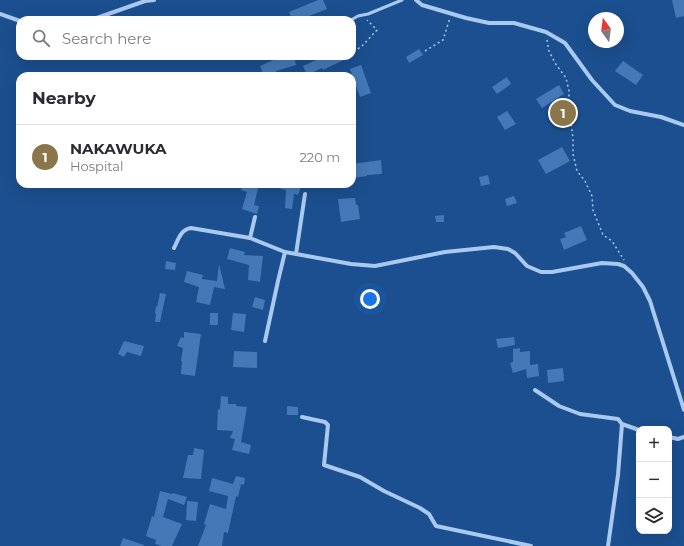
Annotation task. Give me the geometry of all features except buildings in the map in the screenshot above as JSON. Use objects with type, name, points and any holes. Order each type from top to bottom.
[{"type":"street","points":[[102,16],[145,1],[154,0]]},
{"type":"street","points":[[416,0],[422,5],[466,18],[489,23],[514,23],[546,32],[565,43],[592,80],[615,105],[630,111],[661,117],[684,125]]},
{"type":"street","points":[[0,14],[16,20]]},
{"type":"street","points":[[296,254],[305,194]]},
{"type":"street","points":[[250,238],[255,217]]},
{"type":"street","points":[[174,248],[180,236],[187,229],[250,238],[285,252],[350,264],[375,266],[445,252],[494,248],[508,249],[515,253],[527,266],[541,272],[552,272],[602,263],[618,264],[624,266],[632,273],[643,288],[650,302],[684,410]]},
{"type":"street","points":[[265,341],[285,252]]},
{"type":"street","points":[[535,390],[559,406],[580,414],[618,419],[622,424],[636,429]]},
{"type":"street","points":[[302,417],[324,422],[328,425],[324,466],[360,477],[384,491],[420,508],[429,514],[436,526],[531,546]]},
{"type":"street","points":[[608,546],[618,475],[622,424]]},
{"type":"street","points":[[672,438],[678,439],[684,437]]},
{"type":"lane","points":[[356,18],[402,0]]},
{"type":"path","points":[[425,51],[443,40],[451,13]]},
{"type":"path","points":[[356,50],[378,30],[362,15]]},
{"type":"path","points":[[546,32],[549,51],[555,63],[566,78],[569,91],[568,108],[573,138],[573,154],[577,171],[585,181],[592,196],[593,210],[603,234],[612,241],[624,260],[624,266]]},
{"type":"place","name":"NAKAWUKA","points":[[563,113]]}]
